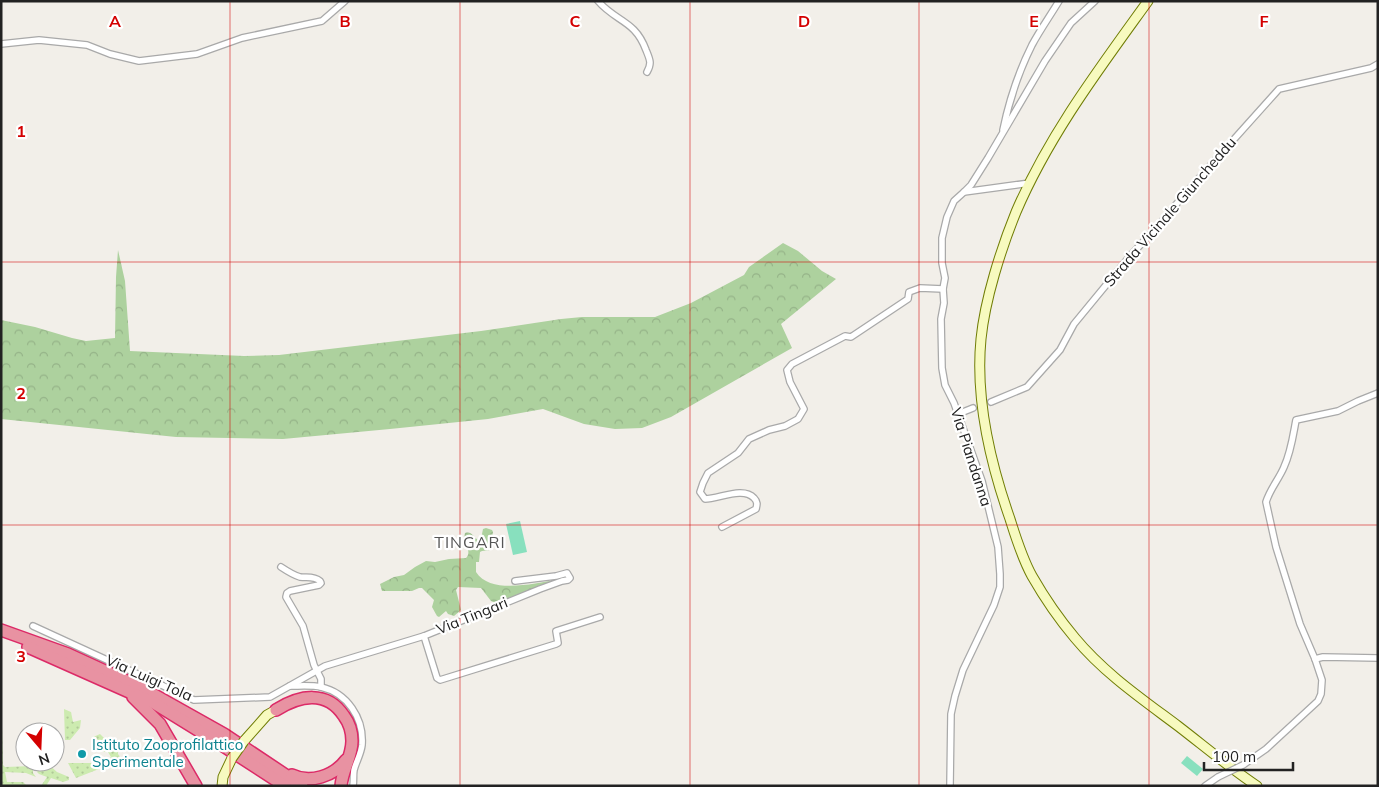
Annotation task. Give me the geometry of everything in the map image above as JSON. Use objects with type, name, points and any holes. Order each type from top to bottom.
[{"type":"highway","points":[[1,630],[68,654],[142,688],[224,734],[302,786]]},
{"type":"highway","points":[[1,637],[20,643],[154,703],[285,786]]},
{"type":"highway","points":[[122,688],[160,724],[196,786]]},
{"type":"highway","points":[[276,710],[286,704],[306,698],[326,700],[340,709],[350,724],[352,739],[352,752],[342,777],[341,786]]},
{"type":"highway","points":[[269,764],[297,777],[312,779],[328,775],[340,768],[352,752]]},
{"type":"main road","points":[[1148,1],[1076,101],[1049,145],[1016,213],[1000,255],[987,305],[981,338],[982,403],[992,462],[1021,552],[1032,576],[1048,601],[1076,639],[1093,657],[1138,697],[1257,786]]},
{"type":"main road","points":[[222,786],[223,777],[232,758],[244,741],[267,715],[276,710]]},
{"type":"street","points":[[1,44],[38,40],[87,45],[110,54],[139,60],[197,54],[242,38],[322,22],[344,1]]},
{"type":"street","points":[[598,1],[635,30],[643,40],[650,59],[647,72]]},
{"type":"street","points":[[1002,135],[1007,112],[1023,66],[1032,45],[1059,1]]},
{"type":"street","name":"Via Piandanna","points":[[950,786],[952,714],[955,696],[963,670],[994,605],[1000,587],[1000,574],[998,547],[982,481],[954,403],[945,385],[942,368],[941,319],[945,278],[942,263],[942,238],[947,217],[954,201],[971,185],[1045,61],[1071,23],[1095,1]]},
{"type":"street","name":"Strada Vicinale Giuncheddu","points":[[991,402],[1027,387],[1060,350],[1074,324],[1130,256],[1279,89],[1320,81],[1371,68],[1378,64]]},
{"type":"street","points":[[964,192],[1030,183]]},
{"type":"street","points":[[722,527],[756,509],[757,502],[752,496],[742,493],[705,499],[700,492],[703,483],[708,473],[738,452],[749,439],[769,430],[785,426],[798,419],[804,409],[790,382],[787,370],[792,364],[845,336],[851,337],[908,299],[909,292],[920,288],[943,289]]},
{"type":"street","points":[[1205,786],[1218,777],[1243,765],[1266,749],[1318,701],[1321,694],[1322,680],[1300,624],[1276,546],[1266,502],[1268,495],[1284,469],[1291,448],[1296,420],[1338,411],[1358,400],[1378,393]]},
{"type":"street","points":[[958,414],[973,408]]},
{"type":"street","points":[[281,567],[300,577],[316,578],[320,581],[319,585],[290,591],[286,597],[303,626],[314,666],[321,679],[320,687],[344,698],[360,724],[362,746],[354,771],[353,786]]},
{"type":"street","name":"Via Tingari","points":[[270,696],[317,669],[414,637],[424,636],[570,578],[567,574],[516,581]]},
{"type":"street","points":[[424,636],[437,678],[440,680],[556,644],[558,643],[556,631],[600,617]]},
{"type":"street","name":"Via Luigi Tola","points":[[33,626],[194,700],[270,696]]},
{"type":"street","points":[[1315,659],[1323,657],[1378,658]]},
{"type":"street","name":"Via Tingari","points":[[290,686],[320,687]]},
{"type":"street","points":[[270,696],[276,710]]},
{"type":"green space","points":[[783,243],[798,251],[822,271],[836,279],[781,324],[792,348],[671,417],[642,428],[615,429],[584,424],[543,409],[488,419],[283,439],[176,437],[1,419],[1,320],[86,341],[115,338],[118,250],[125,281],[130,351],[244,356],[279,355],[582,317],[655,317],[691,303],[744,275],[749,267]]},
{"type":"green space","points":[[520,521],[527,552],[513,555],[506,524]]},
{"type":"green space","points":[[486,528],[493,532],[490,550],[480,552],[479,562],[476,562],[476,572],[483,579],[492,583],[514,586],[557,580],[498,604],[491,601],[481,588],[458,587],[456,590],[461,610],[454,616],[446,611],[439,617],[432,607],[434,600],[422,588],[412,591],[382,591],[380,584],[394,577],[404,575],[426,561],[435,562],[466,558],[468,549],[464,537],[465,533],[471,534],[478,540],[481,539],[483,529]]},
{"type":"green space","points":[[64,709],[71,712],[73,722],[81,720],[80,728],[70,740],[65,740]]},
{"type":"green space","points":[[2,727],[3,765],[5,767],[15,767],[15,772],[33,772],[36,777],[26,773],[5,772],[7,782],[23,782],[27,786],[1,786]]},
{"type":"green space","points":[[100,734],[118,752],[121,758],[112,763],[108,752],[104,752],[104,743],[91,738]]},
{"type":"green space","points":[[1187,756],[1203,769],[1197,776],[1181,763]]},
{"type":"green space","points":[[68,763],[104,763],[98,766],[99,769],[76,778]]},
{"type":"green space","points":[[37,772],[57,772],[69,777],[69,780],[63,782],[51,778],[46,786],[41,786],[47,777]]},
{"type":"place","name":"Istituto Zooprofilattico Sperimentale","points":[[82,754]]},
{"type":"district","name":"TINGARI","points":[[470,542]]}]
